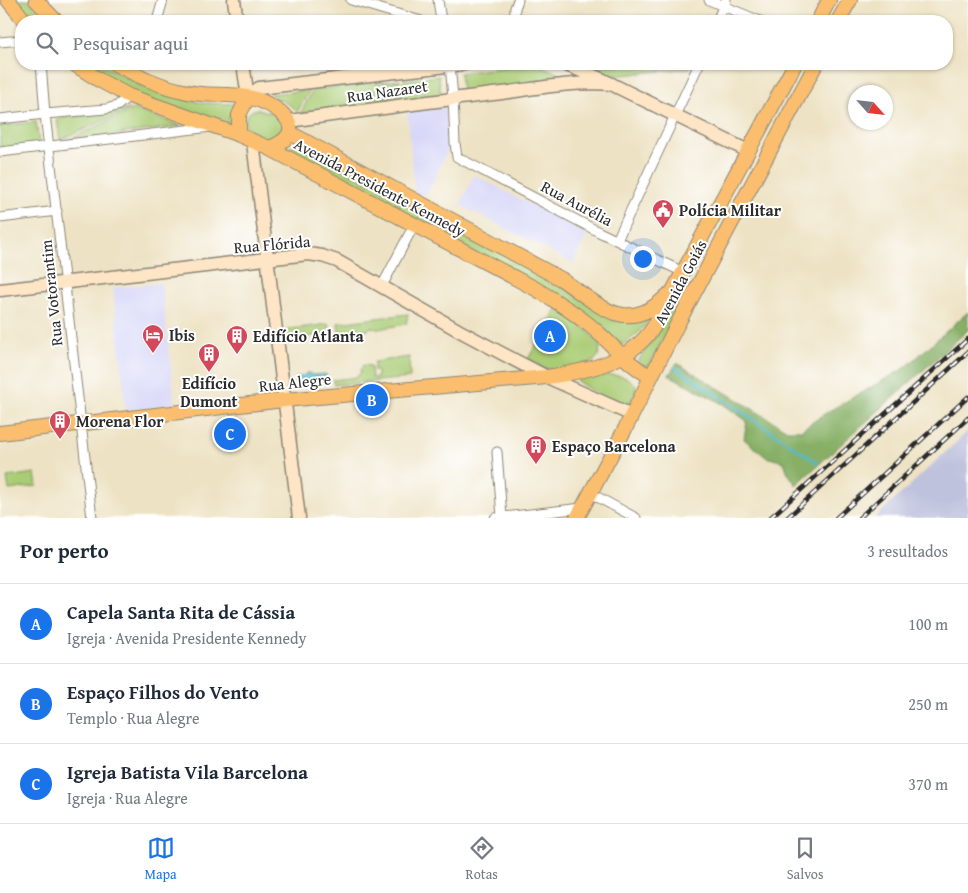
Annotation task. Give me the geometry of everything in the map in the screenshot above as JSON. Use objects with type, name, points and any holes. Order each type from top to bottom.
[{"type":"main road","points":[[8,0],[20,15]]},
{"type":"main road","points":[[36,0],[50,15]]},
{"type":"main road","points":[[821,15],[829,0]]},
{"type":"main road","points":[[841,15],[850,0]]},
{"type":"main road","name":"Avenida Presidente Kennedy","points":[[83,70],[129,96],[239,135],[269,148],[550,298],[589,326],[622,357],[651,377]]},
{"type":"main road","name":"Avenida Presidente Kennedy","points":[[129,70],[159,84],[182,91],[195,94],[248,97],[263,102],[281,113],[290,127],[562,279],[602,307],[614,313],[628,316],[640,314],[662,300],[677,285]]},
{"type":"main road","name":"Avenida Goiás","points":[[622,357],[648,336],[792,70]]},
{"type":"main road","name":"Avenida Goiás","points":[[579,513],[632,415],[677,324],[813,70]]},
{"type":"main road","points":[[239,135],[239,115],[248,97]]},
{"type":"main road","points":[[269,148],[282,142],[290,127]]},
{"type":"main road","points":[[677,324],[694,282],[692,277],[683,272]]},
{"type":"main road","name":"Rua Alegre","points":[[0,434],[284,400],[547,377],[579,371],[622,357]]},
{"type":"street","points":[[158,15],[162,0]]},
{"type":"street","points":[[234,0],[236,15]]},
{"type":"street","points":[[351,0],[401,15]]},
{"type":"street","points":[[438,0],[440,15]]},
{"type":"street","points":[[514,15],[518,0]]},
{"type":"street","points":[[709,0],[725,3],[748,15]]},
{"type":"street","points":[[720,15],[725,3]]},
{"type":"street","points":[[0,42],[15,41]]},
{"type":"street","name":"Rua Votorantim","points":[[41,70],[80,425],[92,518]]},
{"type":"street","points":[[244,70],[248,97]]},
{"type":"street","name":"Rua Nazaret","points":[[248,97],[260,88],[409,70]]},
{"type":"street","points":[[450,70],[453,98]]},
{"type":"street","points":[[574,70],[580,76],[579,84]]},
{"type":"street","points":[[579,70],[612,84],[748,151]]},
{"type":"street","points":[[617,240],[676,116],[695,70]]},
{"type":"street","name":"Rua Nazaret","points":[[290,127],[453,98],[579,84],[612,84]]},
{"type":"street","points":[[0,119],[106,110],[117,106],[129,96]]},
{"type":"street","name":"Rua Aurélia","points":[[453,98],[457,157],[683,272]]},
{"type":"street","points":[[0,152],[215,127]]},
{"type":"street","points":[[253,142],[299,518]]},
{"type":"street","points":[[0,218],[57,211]]},
{"type":"street","points":[[382,286],[414,225]]},
{"type":"street","name":"Rua Flórida","points":[[0,290],[308,254],[322,256],[354,270],[458,330],[547,377],[632,415]]},
{"type":"street","points":[[497,452],[499,518],[579,513]]},
{"type":"street","points":[[590,493],[636,518]]},
{"type":"shaded area","points":[[445,107],[448,149],[428,193],[423,195],[415,192],[407,111]]},
{"type":"shaded area","points":[[474,175],[587,234],[573,263],[460,205]]},
{"type":"shaded area","points":[[161,283],[175,404],[126,410],[113,288]]},
{"type":"shaded area","points":[[968,430],[968,518],[875,518],[964,435]]},
{"type":"green space","points":[[11,0],[28,0],[42,15],[25,15]]},
{"type":"green space","points":[[91,70],[111,70],[140,85],[167,95],[203,103],[235,104],[229,117],[229,128],[131,93]]},
{"type":"green space","points":[[484,70],[550,70],[575,81],[462,94],[460,73]]},
{"type":"green space","points":[[599,70],[670,70],[612,76]]},
{"type":"green space","points":[[439,76],[441,97],[392,103],[404,80]]},
{"type":"green space","points":[[400,80],[389,102],[382,82]]},
{"type":"green space","points":[[379,82],[387,102],[300,114],[313,90]]},
{"type":"green space","points":[[310,90],[297,112],[291,106],[270,94]]},
{"type":"green space","points":[[130,109],[60,140],[57,119]]},
{"type":"green space","points":[[134,109],[181,126],[66,141]]},
{"type":"green space","points":[[258,109],[271,113],[283,121],[285,132],[268,141],[251,133],[245,120],[251,111]]},
{"type":"green space","points":[[36,122],[39,144],[0,148],[0,126]]},
{"type":"green space","points":[[295,144],[518,260],[612,318],[629,322],[643,318],[648,319],[648,322],[637,334],[622,345],[555,295],[284,152]]},
{"type":"green space","points":[[675,301],[681,302],[650,365],[643,366],[638,361],[659,330]]},
{"type":"green space","points":[[558,307],[588,331],[600,346],[599,355],[593,362],[554,370],[544,369],[528,359]]},
{"type":"green space","points":[[968,312],[968,330],[796,485],[788,473],[784,462],[766,457],[744,439],[747,421],[723,404],[669,375],[677,363],[787,430],[801,430],[829,411],[905,368]]},
{"type":"green space","points":[[408,314],[406,324],[378,329],[370,327],[368,330],[339,332],[338,323]]},
{"type":"green space","points":[[329,324],[330,333],[289,340],[287,343],[286,332],[291,329]]},
{"type":"green space","points":[[409,357],[410,378],[334,385],[333,380],[357,377],[363,365],[371,366],[372,378],[377,378],[377,371],[374,371],[374,362]]},
{"type":"green space","points":[[610,375],[624,377],[636,386],[635,393],[626,409],[606,400],[577,381],[583,377]]},
{"type":"green space","points":[[35,473],[37,486],[9,490],[7,477]]},
{"type":"water","points":[[306,373],[312,375],[326,374],[327,378],[314,384],[305,381],[298,383],[296,377],[303,376]]},
{"type":"waterway","points":[[675,367],[818,463]]},
{"type":"railway","points":[[770,518],[968,339]]},
{"type":"railway","points":[[787,518],[968,352]]},
{"type":"railway","points":[[836,518],[968,397]]},
{"type":"railway","points":[[859,518],[968,418]]},
{"type":"place","name":"Polícia Militar","points":[[663,229]]},
{"type":"place","name":"Capela Santa Rita de Cássia","points":[[550,336]]},
{"type":"place","name":"Ibis","points":[[153,354]]},
{"type":"place","name":"Edifício Atlanta","points":[[237,355]]},
{"type":"place","name":"Edifício Dumont","points":[[209,373]]},
{"type":"place","name":"Espaço Filhos do Vento","points":[[372,400]]},
{"type":"place","name":"Igreja Batista Vila Barcelona","points":[[230,434]]},
{"type":"place","name":"Morena Flor","points":[[60,440]]},
{"type":"place","name":"Espaço Barcelona","points":[[536,465]]}]
